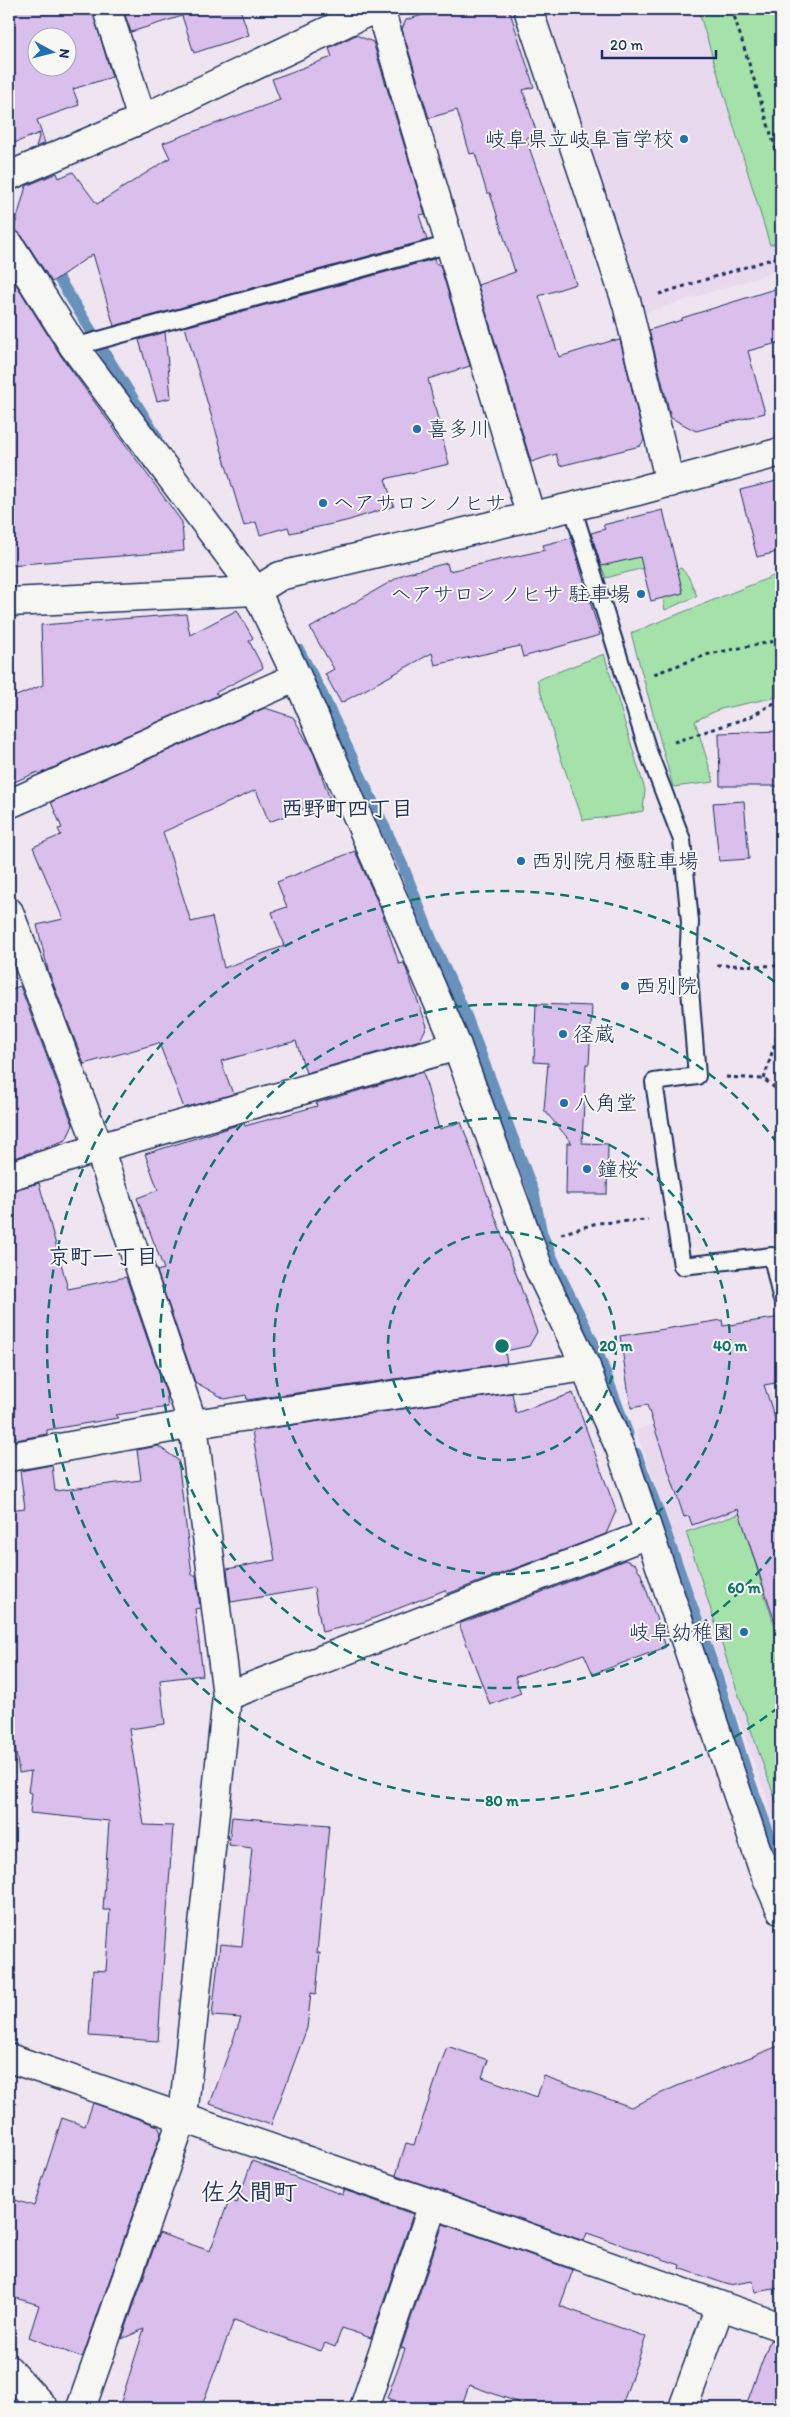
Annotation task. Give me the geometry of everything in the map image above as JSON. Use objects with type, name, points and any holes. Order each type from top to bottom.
[{"type":"street","points":[[108,9],[142,119]]},
{"type":"street","points":[[9,176],[142,119],[326,19],[374,9]]},
{"type":"street","points":[[380,9],[531,517]]},
{"type":"street","points":[[528,9],[627,304],[670,483]]},
{"type":"street","points":[[9,244],[74,347],[256,592],[297,677],[457,1046],[539,1269],[586,1367],[595,1393],[620,1448],[648,1534],[772,1865],[781,1910]]},
{"type":"street","points":[[9,602],[256,592],[280,576],[670,483],[781,452]]},
{"type":"street","points":[[9,804],[297,677]]},
{"type":"street","points":[[9,912],[99,1148],[193,1424],[227,1696],[183,2117],[81,2408]]},
{"type":"street","points":[[9,1176],[99,1148],[457,1046]]},
{"type":"street","points":[[9,1457],[193,1424],[586,1367]]},
{"type":"street","points":[[227,1696],[648,1534]]},
{"type":"street","points":[[9,2058],[433,2204],[781,2327]]},
{"type":"street","points":[[364,2408],[433,2204]]},
{"type":"street","points":[[683,2408],[720,2306]]},
{"type":"street","points":[[9,2370],[44,2408]]},
{"type":"lane","points":[[74,347],[450,244]]},
{"type":"lane","points":[[572,506],[648,751],[682,840],[690,922],[688,964],[697,1076],[654,1082],[682,1266],[772,1256],[781,1297]]},
{"type":"path","points":[[732,9],[781,166]]},
{"type":"path","points":[[627,304],[781,256]]},
{"type":"path","points":[[627,683],[708,654],[781,640]]},
{"type":"path","points":[[648,751],[750,717],[781,699]]},
{"type":"path","points":[[688,964],[781,966]]},
{"type":"path","points":[[764,1079],[781,1022]]},
{"type":"path","points":[[697,1076],[764,1079],[781,1093]]},
{"type":"path","points":[[529,1244],[597,1223],[675,1219]]},
{"type":"shaded area","name":"岐阜県立岐阜盲学校","points":[[546,9],[781,9],[781,270],[641,314]]},
{"type":"shaded area","name":"岐阜幼稚園","points":[[770,1385],[781,1430],[781,1838],[636,1430]]},
{"type":"green space","points":[[698,9],[781,9],[781,241],[770,245]]},
{"type":"green space","points":[[638,527],[647,567],[606,578],[590,537]]},
{"type":"green space","points":[[681,568],[688,576],[697,596],[665,610],[659,576]]},
{"type":"green space","points":[[781,573],[781,685],[776,685],[777,697],[720,709],[695,721],[714,782],[673,787],[631,633]]},
{"type":"green space","points":[[604,654],[645,790],[643,811],[583,820],[560,756],[537,680]]},
{"type":"green space","points":[[740,1514],[781,1647],[781,1801],[777,1804],[730,1670],[686,1532]]},
{"type":"building","points":[[9,9],[92,9],[112,77],[73,89],[79,105],[37,120],[45,143],[36,147],[40,133],[9,145]]},
{"type":"building","points":[[123,9],[240,9],[249,35],[194,53],[182,16],[131,32]]},
{"type":"building","points":[[442,9],[509,9],[534,87],[523,90],[537,134],[526,138],[576,284],[539,296],[559,357],[614,340],[620,340],[644,440],[640,446],[560,466],[556,454],[531,462],[478,285],[515,272],[490,193],[487,193],[475,153],[470,154],[457,110],[429,118],[402,29],[406,20]]},
{"type":"building","points":[[356,35],[373,42],[425,214],[419,215],[427,240],[114,326],[93,254],[52,282],[22,236],[14,229],[26,186],[57,173],[59,178],[73,172],[97,204],[170,158],[163,143],[280,100],[272,79],[332,57],[329,48]]},
{"type":"building","points":[[434,259],[435,263],[440,265],[470,366],[428,379],[449,464],[385,479],[394,506],[346,521],[290,533],[288,527],[260,535],[256,522],[244,526],[185,327]]},
{"type":"building","points":[[9,273],[61,356],[182,522],[184,551],[9,565]]},
{"type":"building","points":[[781,287],[781,342],[748,351],[765,413],[696,431],[671,418],[649,330]]},
{"type":"building","points":[[165,332],[171,398],[157,401],[139,340]]},
{"type":"building","points":[[781,480],[781,551],[757,557],[740,490]]},
{"type":"building","points":[[663,510],[683,593],[651,601],[640,557],[601,566],[591,533],[605,529],[603,525]]},
{"type":"building","points":[[571,538],[600,635],[523,657],[520,646],[435,665],[432,653],[341,703],[325,674],[334,669],[310,628],[404,574],[447,563],[449,571],[545,550],[543,545]]},
{"type":"building","points":[[237,610],[253,638],[249,641],[263,668],[215,693],[219,695],[39,774],[38,772],[9,784],[9,699],[43,685],[41,625],[186,614],[190,635]]},
{"type":"building","points":[[265,708],[293,717],[314,754],[330,799],[269,822],[256,790],[163,832],[191,922],[212,917],[224,968],[284,946],[272,912],[287,907],[277,882],[355,851],[382,912],[399,964],[404,963],[427,1026],[420,1040],[306,1073],[296,1041],[221,1061],[233,1094],[184,1108],[159,1043],[84,1064],[48,970],[37,925],[63,919],[33,847],[61,835],[58,829],[62,828],[51,802]]},
{"type":"building","points":[[781,731],[781,786],[720,786],[719,733]]},
{"type":"building","points":[[744,801],[749,859],[719,861],[713,803]]},
{"type":"building","points":[[20,986],[73,1125],[66,1140],[9,1160],[9,990]]},
{"type":"building","points":[[536,1004],[592,1006],[589,1064],[586,1064],[582,1143],[608,1144],[607,1194],[566,1194],[567,1143],[572,1143],[544,1110],[548,1063],[534,1062]]},
{"type":"building","points":[[423,1072],[439,1129],[461,1122],[537,1332],[529,1346],[505,1351],[507,1363],[247,1400],[246,1395],[225,1399],[195,1382],[157,1271],[164,1269],[137,1198],[158,1190],[145,1154],[244,1123],[245,1126],[317,1106],[316,1103]]},
{"type":"building","points":[[39,1183],[68,1289],[126,1277],[166,1393],[168,1407],[115,1415],[118,1418],[47,1430],[47,1434],[16,1440],[16,1436],[9,1437],[9,1191]]},
{"type":"building","points":[[781,1317],[781,1382],[764,1385],[781,1437],[781,1621],[775,1622],[738,1509],[692,1525],[689,1516],[684,1517],[647,1405],[631,1408],[620,1336],[722,1320],[723,1326]]},
{"type":"building","points":[[512,1393],[516,1413],[573,1393],[616,1511],[606,1534],[447,1594],[445,1590],[364,1622],[322,1632],[314,1588],[231,1602],[227,1569],[275,1560],[252,1431]]},
{"type":"building","points":[[158,1446],[178,1460],[192,1575],[196,1575],[200,1608],[195,1609],[203,1675],[160,1680],[165,1724],[129,1729],[144,1825],[173,1826],[158,2041],[89,2036],[93,1970],[106,1971],[110,1910],[103,1910],[109,1821],[30,1813],[32,1793],[28,1792],[31,1771],[19,1773],[9,1706],[9,1510],[25,1508],[20,1471],[52,1465],[55,1491],[141,1480],[137,1450]]},
{"type":"building","points":[[625,1560],[635,1564],[641,1574],[666,1647],[593,1674],[584,1654],[515,1677],[521,1693],[490,1705],[459,1624]]},
{"type":"building","points":[[232,1817],[329,1825],[317,1953],[320,1953],[316,1994],[311,1993],[307,2028],[271,2125],[210,2104],[241,2018],[212,2016],[220,1944],[242,1946],[252,1848],[229,1845]]},
{"type":"building","points":[[781,2045],[781,2288],[755,2292],[753,2281],[729,2285],[679,2268],[680,2265],[587,2233],[584,2241],[396,2175],[406,2143],[414,2145],[447,2046],[488,2060],[482,2077],[537,2097],[544,2076],[631,2107],[675,2087]]},
{"type":"building","points":[[93,2103],[158,2126],[161,2133],[83,2356],[80,2357],[29,2337],[39,2305],[9,2296],[9,2198],[34,2206],[62,2118],[85,2126]]},
{"type":"building","points":[[252,2161],[343,2195],[344,2190],[413,2214],[371,2338],[342,2328],[335,2347],[325,2343],[321,2351],[234,2320],[201,2408],[119,2408],[144,2329],[122,2339],[159,2233],[210,2251],[229,2200],[237,2203]]},
{"type":"building","points":[[443,2224],[573,2270],[560,2306],[646,2337],[621,2408],[534,2408],[469,2385],[461,2408],[416,2408],[387,2398],[405,2349],[401,2348]]},
{"type":"building","points":[[770,2340],[781,2342],[781,2408],[745,2408]]},
{"type":"waterway","points":[[51,266],[157,437]]},
{"type":"waterway","points":[[299,650],[320,689],[404,868],[432,940],[466,1015],[534,1193],[542,1234],[597,1350],[628,1434]]},
{"type":"waterway","points":[[636,1453],[716,1673],[747,1773],[781,1866]]},
{"type":"place","name":"岐阜県立岐阜盲学校","points":[[684,139]]},
{"type":"place","name":"喜多川","points":[[417,429]]},
{"type":"place","name":"ヘアサロン ノヒサ","points":[[323,503]]},
{"type":"place","name":"ヘアサロン ノヒサ 駐車場","points":[[641,594]]},
{"type":"place","name":"西別院月極駐車場","points":[[521,861]]},
{"type":"place","name":"西別院","points":[[625,986]]},
{"type":"place","name":"径蔵","points":[[563,1034]]},
{"type":"place","name":"八角堂","points":[[564,1103]]},
{"type":"place","name":"鐘桜","points":[[587,1169]]},
{"type":"place","name":"岐阜幼稚園","points":[[744,1632]]},
{"type":"district","name":"西野町四丁目","points":[[347,808]]},
{"type":"district","name":"京町一丁目","points":[[103,1256]]},
{"type":"district","name":"佐久間町","points":[[249,2192]]}]
